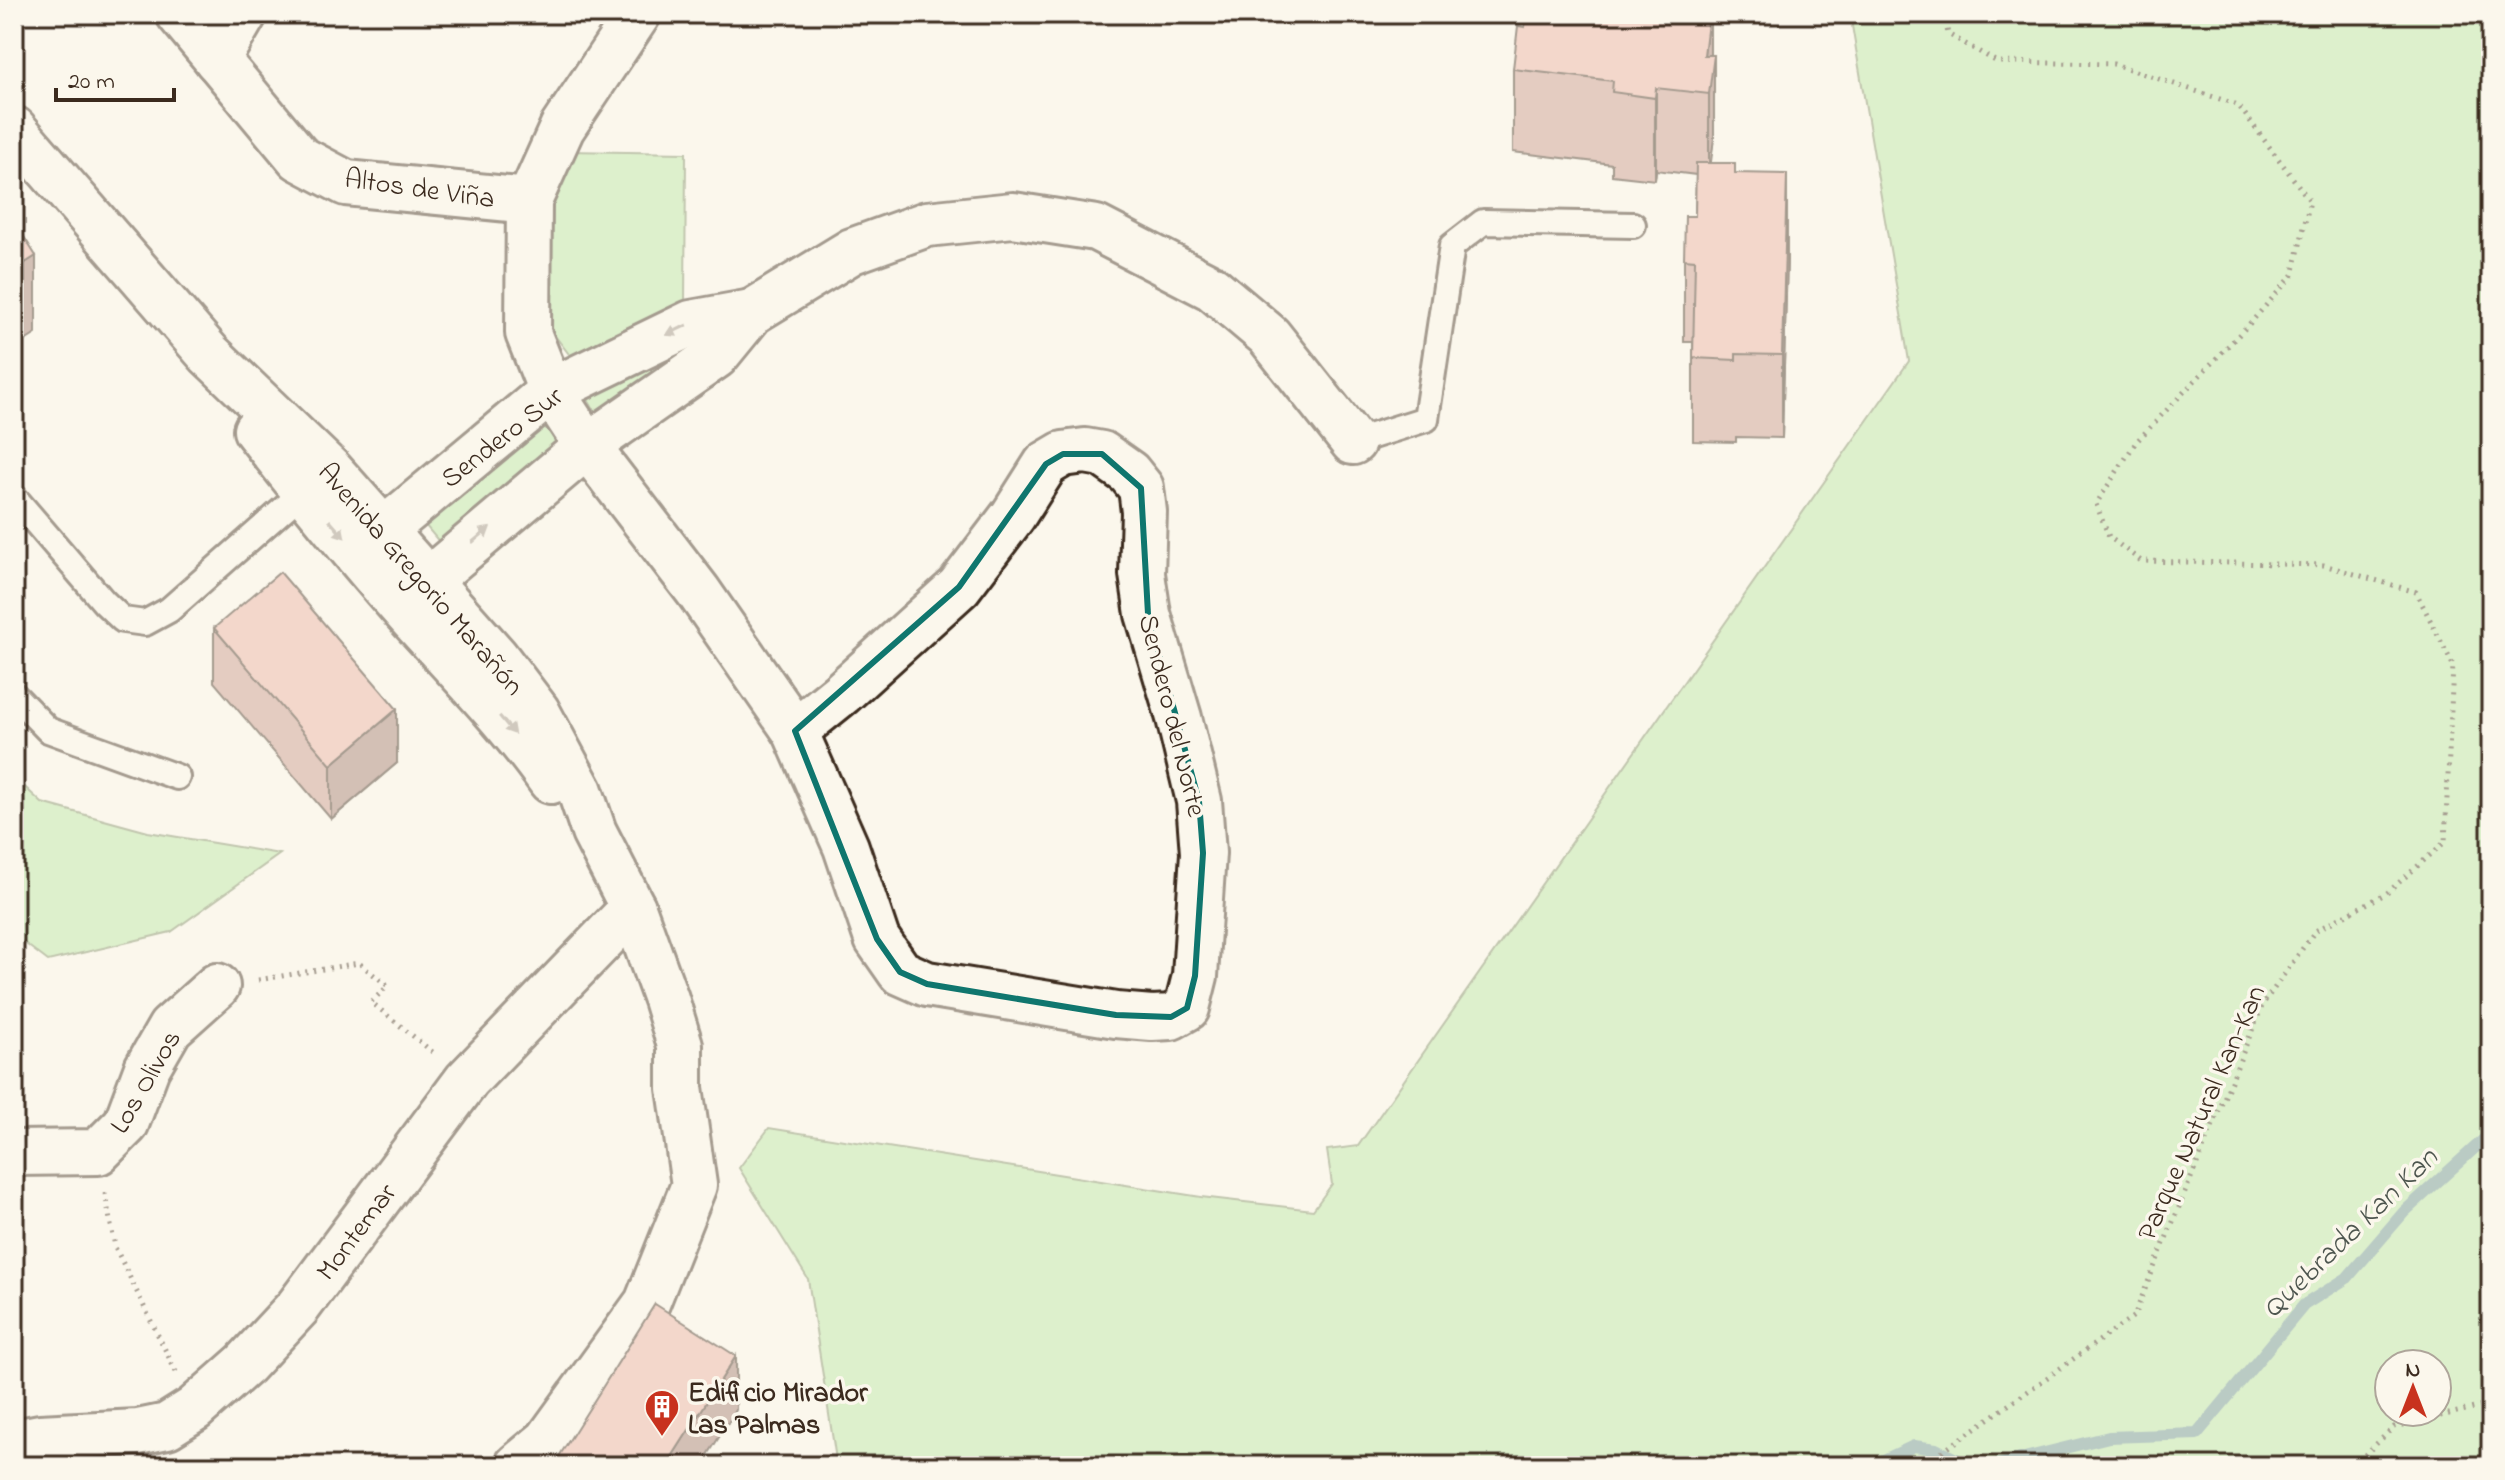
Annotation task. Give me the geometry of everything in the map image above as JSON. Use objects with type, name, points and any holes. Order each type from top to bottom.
[{"type":"street","name":"Altos de Viña","points":[[179,14],[299,158],[346,183],[529,201]]},
{"type":"street","points":[[217,60],[244,14]]},
{"type":"street","name":"Altos de Viña","points":[[587,446],[551,391],[528,333],[529,201],[562,128],[638,14]]},
{"type":"street","name":"Avenida Gregorio Marañón","points":[[14,129],[209,354],[331,471],[374,546]]},
{"type":"street","name":"Sendero Sur","points":[[415,592],[587,446],[716,356],[752,312],[852,251],[927,224],[1013,215],[1096,228],[1212,288],[1269,336],[1353,442]]},
{"type":"street","name":"Sendero Sur","points":[[374,546],[551,391],[691,323],[752,312]]},
{"type":"street","name":"Avenida Gregorio Marañón","points":[[209,354],[217,380],[304,491],[374,546],[415,592],[485,699],[538,763],[581,822],[594,832],[633,908],[680,1045],[680,1088],[694,1185],[647,1303],[548,1440],[517,1466]]},
{"type":"street","name":"Sendero del Norte","points":[[587,446],[698,591],[795,731],[846,847],[877,939],[900,972],[927,984],[1116,1015],[1171,1017],[1187,1008],[1195,976],[1203,853],[1199,801],[1179,718],[1148,614],[1142,574],[1144,512],[1141,488],[1129,473],[1102,454],[1085,451],[1063,454],[1046,464],[1013,516],[959,587],[842,693],[795,731]]},
{"type":"street","name":"Montemar","points":[[14,1442],[40,1437],[138,1432],[167,1426],[194,1409],[245,1364],[298,1307],[467,1080],[633,908]]},
{"type":"street","name":"Los Olivos","points":[[14,1153],[98,1152],[126,1124],[147,1068],[170,1028],[217,986]]},
{"type":"lane","points":[[1353,442],[1426,419],[1452,246],[1483,222],[1633,225]]},
{"type":"lane","points":[[14,497],[104,602],[123,620],[145,623],[169,610],[304,491]]},
{"type":"lane","points":[[14,695],[48,730],[177,777]]},
{"type":"path","name":"Parque Natural Kan-Kan","points":[[1939,1466],[1937,1458],[1942,1452],[2134,1316],[2263,1004],[2315,931],[2387,893],[2445,842],[2453,665],[2416,592],[2324,565],[2141,561],[2109,537],[2096,504],[2136,442],[2293,275],[2310,201],[2238,105],[2114,64],[1997,62],[1948,34],[1944,14]]},
{"type":"path","points":[[217,986],[359,963],[388,986],[371,1002],[467,1080]]},
{"type":"path","points":[[98,1152],[115,1247],[194,1409]]},
{"type":"path","points":[[2353,1466],[2394,1427],[2491,1404]]},
{"type":"highlighted area","points":[[1063,454],[1102,454],[1141,488],[1148,614],[1199,801],[1203,853],[1195,976],[1187,1008],[1171,1017],[1116,1015],[927,984],[900,972],[877,939],[795,731],[959,587],[1046,464]]},
{"type":"green space","points":[[1850,14],[2491,14],[2491,1466],[837,1466],[808,1279],[739,1168],[769,1128],[1201,1197],[1313,1210],[1332,1184],[1327,1150],[1358,1146],[1909,361]]},
{"type":"green space","points":[[566,151],[686,153],[685,306],[572,358],[552,332],[547,264],[548,184]]},
{"type":"green space","points":[[704,340],[598,417],[587,398]]},
{"type":"green space","points":[[542,425],[561,442],[441,544],[425,525],[425,515]]},
{"type":"green space","points":[[14,777],[42,803],[148,832],[280,854],[171,932],[48,961],[14,935]]},
{"type":"building","points":[[1526,14],[1709,14],[1704,55],[1714,55],[1709,94],[1656,88],[1655,98],[1612,92],[1613,81],[1513,69],[1518,26],[1525,27]]},
{"type":"building","points":[[1696,163],[1735,163],[1735,173],[1787,174],[1782,355],[1736,354],[1736,360],[1693,358],[1695,260],[1684,259],[1685,216],[1695,216]]},
{"type":"building","points":[[14,221],[36,256],[14,270]]},
{"type":"building","points":[[280,572],[397,709],[331,765],[214,628]]},
{"type":"building","points":[[655,1304],[736,1356],[666,1466],[553,1466]]},
{"type":"waterway","name":"Quebrada Kan Kan","points":[[1992,1466],[2109,1437],[2197,1434],[2304,1305],[2347,1278],[2404,1212],[2491,1133]]},
{"type":"waterway","name":"Quebrada Kan Kan","points":[[1871,1466],[1914,1446],[1936,1449],[1970,1466]]},
{"type":"place","name":"Edificio Mirador Las Palmas","points":[[662,1438]]}]
